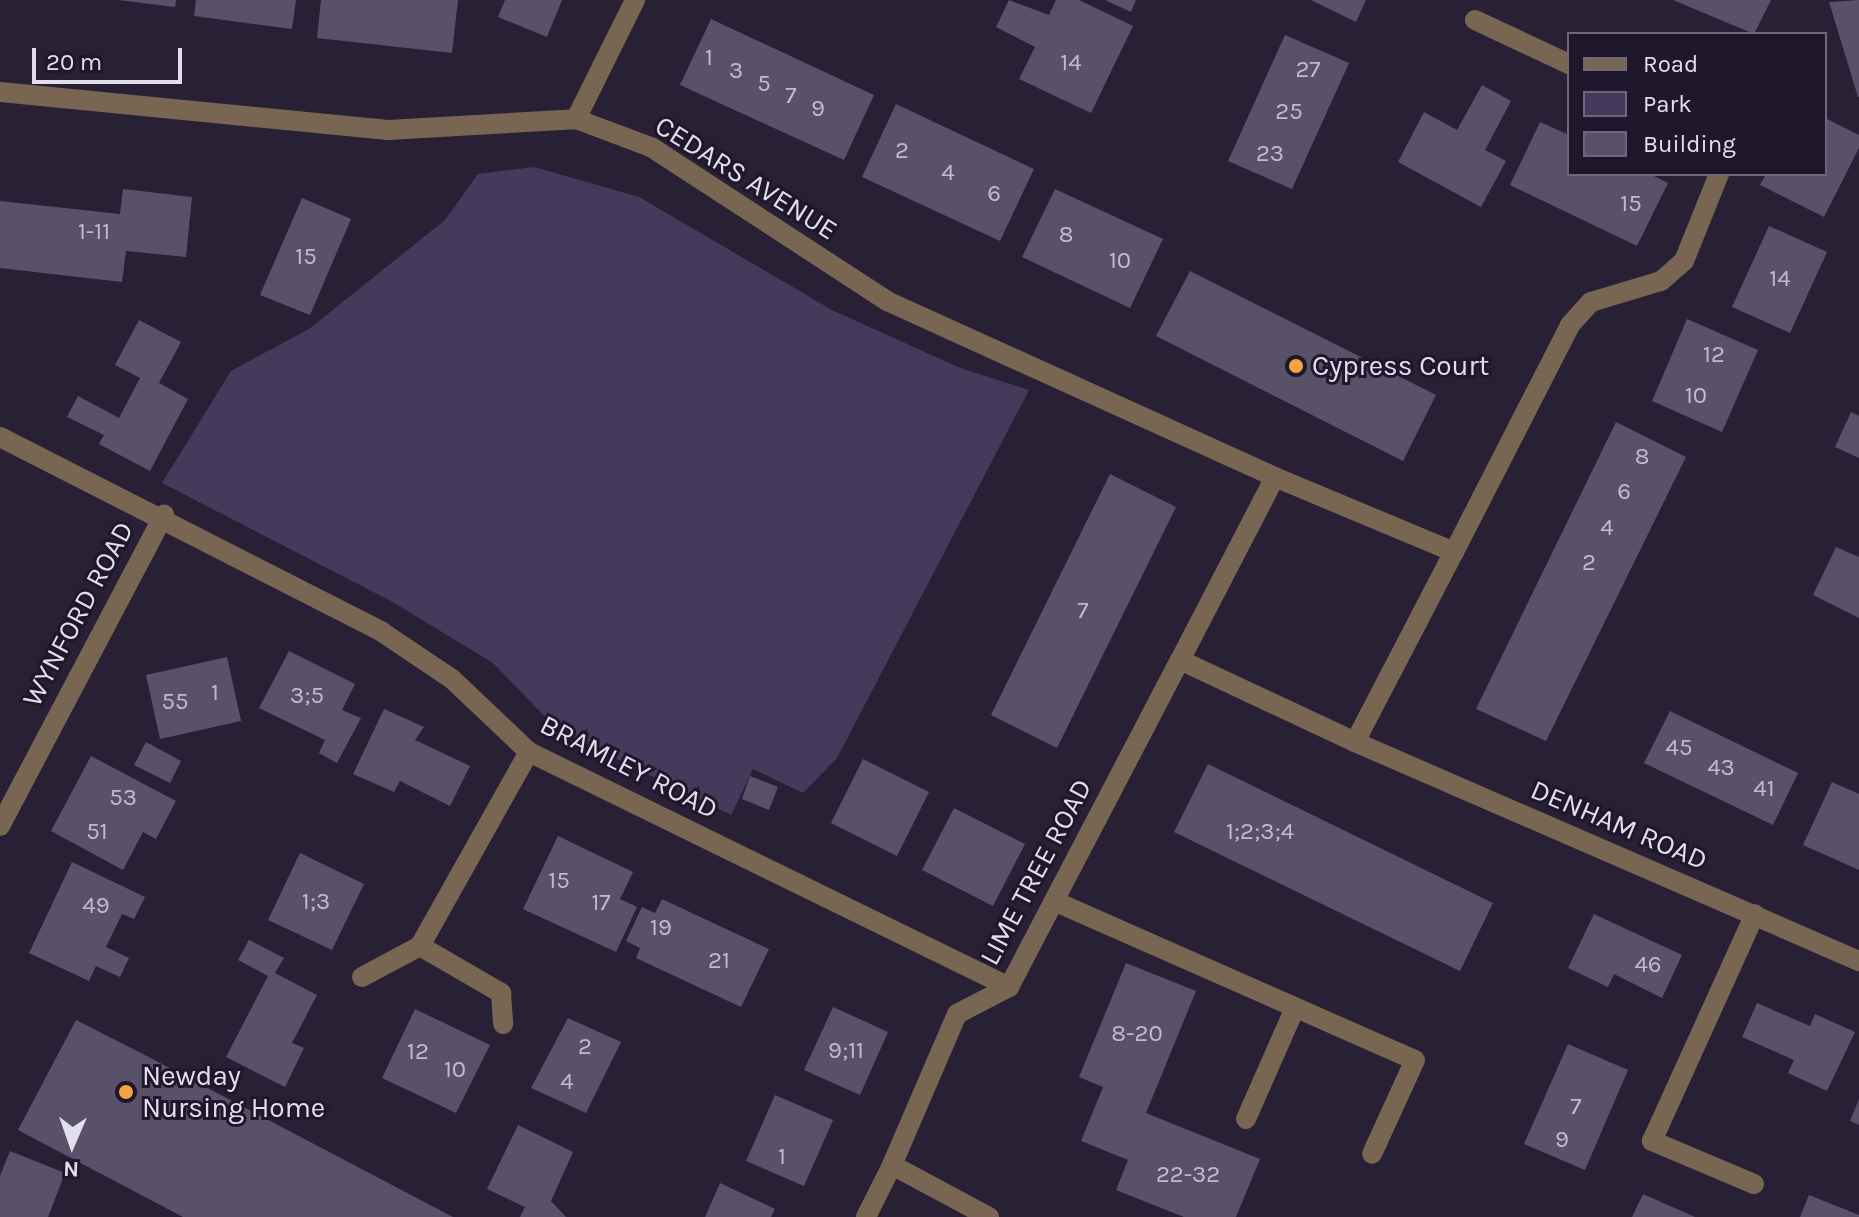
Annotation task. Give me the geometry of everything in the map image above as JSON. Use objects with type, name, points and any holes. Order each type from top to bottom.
[{"type":"street","points":[[576,119],[635,0]]},
{"type":"street","points":[[1475,20],[1567,63]]},
{"type":"street","name":"CEDARS AVENUE","points":[[0,92],[388,130],[576,119],[651,147],[887,301],[1275,477],[1454,552]]},
{"type":"street","points":[[1355,742],[1570,325],[1591,302],[1661,281],[1684,261],[1718,176]]},
{"type":"street","name":"BRAMLEY ROAD","points":[[0,437],[164,515],[382,632],[452,679],[529,752],[1009,987]]},
{"type":"street","name":"LIME TREE ROAD","points":[[866,1217],[892,1165],[957,1014],[1009,987],[1275,477]]},
{"type":"street","name":"WYNFORD ROAD","points":[[0,826],[164,515]]},
{"type":"street","name":"DENHAM ROAD","points":[[1180,660],[1355,742],[1859,961]]},
{"type":"street","points":[[362,977],[420,946],[529,752]]},
{"type":"street","points":[[1054,901],[1415,1060],[1372,1154]]},
{"type":"street","points":[[1754,1184],[1652,1141],[1755,914]]},
{"type":"street","points":[[420,946],[501,993],[503,1024]]},
{"type":"street","points":[[1246,1119],[1295,1008]]},
{"type":"street","points":[[892,1165],[989,1217]]},
{"type":"green space","points":[[534,167],[639,197],[832,310],[960,368],[1029,390],[837,758],[803,793],[753,769],[731,815],[558,730],[493,663],[391,601],[162,483],[231,371],[309,329],[445,220],[478,174]]},
{"type":"building","points":[[118,0],[176,0],[175,7]]},
{"type":"building","points":[[196,0],[296,0],[292,29],[194,16]]},
{"type":"building","points":[[321,0],[458,0],[452,53],[317,38]]},
{"type":"building","points":[[505,0],[562,0],[547,37],[498,17]]},
{"type":"building","points":[[1009,0],[1049,15],[1056,0],[1079,0],[1133,26],[1091,113],[1019,79],[1035,47],[996,27]]},
{"type":"building","points":[[1105,0],[1136,0],[1131,12]]},
{"type":"building","points":[[1311,0],[1366,0],[1356,22]]},
{"type":"building","points":[[1673,0],[1771,0],[1755,32]]},
{"type":"building","points":[[1859,0],[1859,97],[1858,97],[1829,2]]},
{"type":"building","points":[[711,19],[874,95],[844,160],[680,85]]},
{"type":"building","points":[[1285,35],[1349,63],[1292,189],[1228,161]]},
{"type":"building","points":[[1482,85],[1511,101],[1485,150],[1506,161],[1481,207],[1398,162],[1424,112],[1457,130]]},
{"type":"building","points":[[896,104],[1034,169],[1000,241],[862,177]]},
{"type":"building","points":[[1827,119],[1859,135],[1859,148],[1824,217],[1760,185],[1765,176],[1827,176]]},
{"type":"building","points":[[1540,122],[1567,134],[1567,176],[1654,176],[1668,183],[1637,246],[1510,185]]},
{"type":"building","points":[[123,189],[192,197],[186,257],[126,251],[122,282],[0,268],[0,201],[120,214]]},
{"type":"building","points":[[1055,189],[1163,239],[1130,308],[1022,257]]},
{"type":"building","points":[[302,198],[351,219],[310,315],[260,295]]},
{"type":"building","points":[[1769,226],[1827,252],[1790,333],[1732,307]]},
{"type":"building","name":"Cypress Court","points":[[1190,271],[1436,395],[1403,461],[1156,336]]},
{"type":"building","points":[[1687,319],[1758,350],[1722,432],[1652,401]]},
{"type":"building","points":[[139,320],[181,342],[159,383],[188,399],[150,471],[99,444],[104,435],[67,417],[78,396],[119,418],[140,378],[115,365]]},
{"type":"building","points":[[1851,412],[1859,416],[1859,458],[1835,447]]},
{"type":"building","points":[[1616,422],[1686,457],[1546,741],[1476,709]]},
{"type":"building","points":[[1110,474],[1176,507],[1057,748],[991,715]]},
{"type":"building","points":[[1836,547],[1859,557],[1859,618],[1813,595]]},
{"type":"building","points":[[289,651],[355,684],[342,710],[361,718],[337,763],[319,753],[325,740],[259,708]]},
{"type":"building","points":[[227,657],[241,721],[160,739],[146,675]]},
{"type":"building","points":[[384,709],[424,727],[415,740],[470,766],[450,806],[400,781],[394,792],[353,774]]},
{"type":"building","points":[[1670,711],[1798,773],[1773,825],[1644,763]]},
{"type":"building","points":[[146,742],[181,761],[170,783],[134,765]]},
{"type":"building","points":[[91,756],[176,801],[156,839],[143,832],[123,870],[51,831]]},
{"type":"building","points":[[863,759],[929,792],[897,856],[831,823]]},
{"type":"building","points":[[1208,764],[1493,903],[1460,971],[1174,832]]},
{"type":"building","points":[[750,776],[778,787],[769,810],[742,799]]},
{"type":"building","points":[[1832,782],[1859,794],[1859,870],[1803,845]]},
{"type":"building","points":[[954,808],[1025,844],[993,906],[922,870]]},
{"type":"building","points":[[558,836],[633,872],[620,899],[637,907],[616,952],[523,909]]},
{"type":"building","points":[[300,853],[364,884],[332,950],[268,920]]},
{"type":"building","points":[[72,862],[145,897],[134,919],[122,914],[106,947],[129,958],[120,977],[96,966],[89,981],[29,953]]},
{"type":"building","points":[[662,899],[769,949],[741,1007],[636,958],[640,948],[626,941],[642,907],[655,913]]},
{"type":"building","points":[[1594,914],[1682,955],[1662,998],[1614,974],[1608,987],[1568,968]]},
{"type":"building","points":[[249,940],[284,958],[275,973],[317,995],[292,1043],[304,1048],[285,1087],[226,1057],[268,976],[238,960]]},
{"type":"building","points":[[1126,963],[1196,991],[1146,1113],[1260,1159],[1236,1217],[1184,1217],[1116,1190],[1128,1160],[1081,1141],[1103,1087],[1079,1077]]},
{"type":"building","points":[[1757,1003],[1810,1026],[1815,1014],[1855,1032],[1827,1091],[1788,1073],[1794,1060],[1742,1037]]},
{"type":"building","points":[[833,1007],[888,1032],[860,1095],[804,1070]]},
{"type":"building","points":[[415,1009],[490,1045],[456,1113],[382,1078]]},
{"type":"building","points":[[568,1018],[621,1042],[586,1113],[531,1088]]},
{"type":"building","name":"Newday Nursing Home","points":[[76,1020],[453,1217],[183,1217],[18,1130]]},
{"type":"building","points":[[1568,1044],[1628,1070],[1585,1170],[1524,1144]]},
{"type":"building","points":[[775,1095],[833,1120],[804,1186],[746,1161]]},
{"type":"building","points":[[1859,1099],[1859,1125],[1850,1121]]},
{"type":"building","points":[[518,1125],[573,1152],[551,1201],[566,1217],[520,1217],[525,1207],[487,1189]]},
{"type":"building","points":[[10,1151],[65,1173],[48,1217],[0,1217],[0,1176]]},
{"type":"building","points":[[720,1183],[775,1209],[771,1217],[705,1217]]},
{"type":"building","points":[[1643,1194],[1695,1217],[1632,1217]]},
{"type":"building","points":[[1809,1195],[1859,1215],[1859,1217],[1800,1217]]},
{"type":"place","name":"Cypress Court","points":[[1296,366]]},
{"type":"place","name":"Newday Nursing Home","points":[[126,1092]]}]
